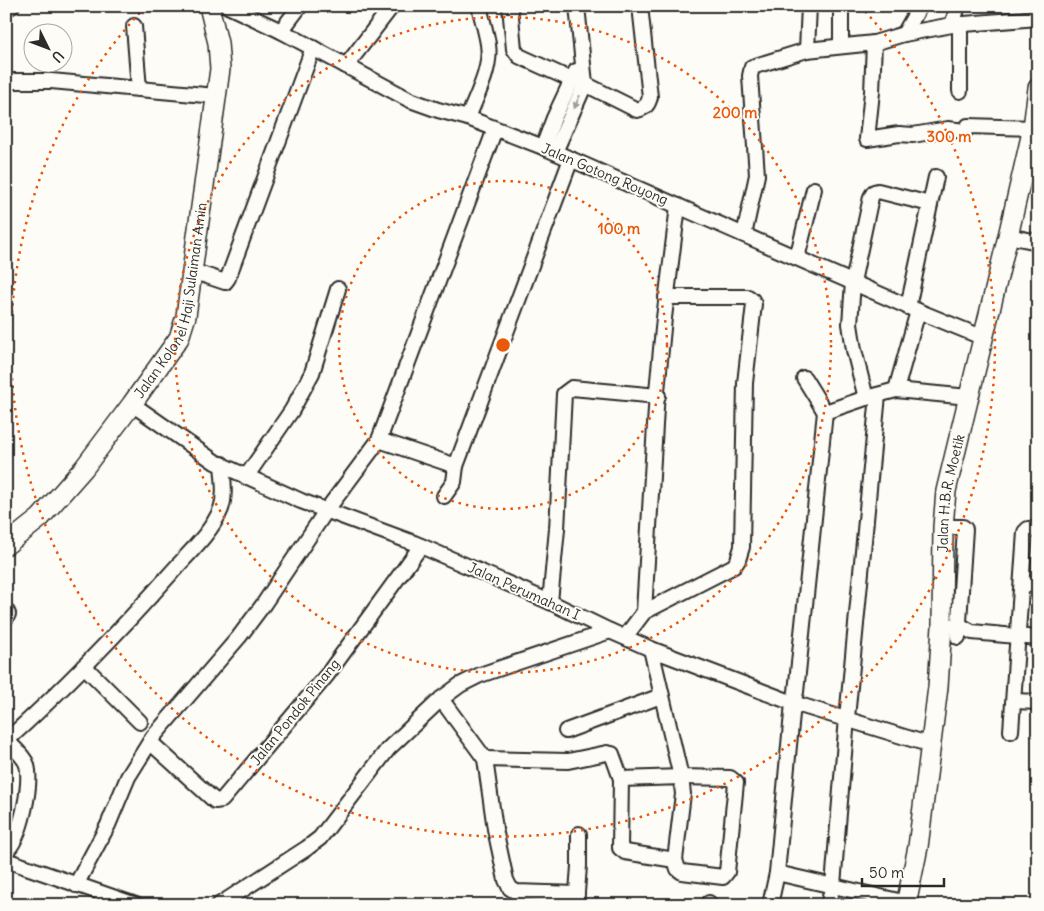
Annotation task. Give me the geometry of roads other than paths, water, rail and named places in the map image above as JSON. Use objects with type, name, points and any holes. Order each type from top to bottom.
[{"type":"street","points":[[6,8],[12,6]]},
{"type":"street","name":"Jalan Kolonel Haji Sulaiman Amin","points":[[6,545],[46,511],[84,468],[180,336],[186,316],[220,69],[218,43],[209,6]]},
{"type":"street","name":"Jalan Gotong Royong","points":[[228,6],[281,31],[410,100],[468,118],[571,159],[913,309],[984,338]]},
{"type":"street","points":[[281,31],[300,6]]},
{"type":"street","points":[[346,66],[392,6]]},
{"type":"street","points":[[468,118],[486,71],[488,56],[488,45],[478,6]]},
{"type":"street","points":[[510,6],[514,49],[517,54],[637,110],[645,107],[649,103],[650,97],[640,6]]},
{"type":"street","points":[[549,150],[578,82],[583,54],[577,6]]},
{"type":"street","points":[[807,50],[809,6]]},
{"type":"street","points":[[841,6],[841,46]]},
{"type":"street","points":[[904,34],[920,6]]},
{"type":"street","points":[[958,6],[956,25],[960,91]]},
{"type":"street","points":[[744,235],[757,175],[751,69],[754,65],[807,50],[874,43],[904,34],[956,25],[1038,18]]},
{"type":"street","points":[[134,26],[139,89]]},
{"type":"street","points":[[874,43],[872,92],[866,139],[899,134],[913,135],[948,129],[965,131],[968,126],[1033,128]]},
{"type":"street","points":[[192,271],[225,282],[228,278],[313,48]]},
{"type":"street","points":[[6,81],[51,81],[216,96]]},
{"type":"street","name":"Jalan H.B.R. Moetik","points":[[906,904],[918,847],[938,688],[950,631],[943,528],[948,474],[984,338],[1008,236],[1033,128],[1038,88]]},
{"type":"street","points":[[76,884],[108,825],[128,777],[150,742],[239,637],[263,605],[326,511],[379,440],[496,129]]},
{"type":"street","points":[[444,496],[454,482],[456,466],[571,159]]},
{"type":"street","points":[[896,390],[913,309],[936,177]]},
{"type":"street","points":[[797,258],[814,189]]},
{"type":"street","points":[[828,905],[833,885],[872,397],[851,336],[852,282],[871,197],[874,192],[878,191],[930,204]]},
{"type":"street","points":[[644,612],[666,297],[678,206]]},
{"type":"street","points":[[1008,236],[1038,242]]},
{"type":"street","points":[[246,477],[292,410],[312,374],[338,289]]},
{"type":"street","points":[[625,637],[644,612],[730,569],[738,560],[742,547],[745,383],[754,309],[752,300],[748,298],[666,297]]},
{"type":"street","points":[[770,905],[776,873],[825,412],[804,378]]},
{"type":"street","points":[[550,602],[564,394],[572,388],[658,396]]},
{"type":"street","points":[[825,412],[896,390],[969,397]]},
{"type":"street","name":"Jalan Perumahan I","points":[[132,404],[215,462],[246,477],[326,511],[421,546],[550,602],[651,649],[793,703],[930,745]]},
{"type":"street","points":[[379,440],[456,466]]},
{"type":"street","points":[[6,851],[13,844],[26,804],[29,783],[27,763],[6,741],[84,666],[147,601],[204,536],[217,518],[224,497],[222,464]]},
{"type":"street","points":[[1012,731],[1025,532],[1028,530],[1038,530]]},
{"type":"street","name":"Jalan Pondok Pinang","points":[[150,742],[215,801],[222,800],[327,675],[421,546]]},
{"type":"street","points":[[1022,584],[1038,585]]},
{"type":"street","points":[[6,610],[8,614],[6,618]]},
{"type":"street","points":[[950,631],[964,627],[972,632],[1038,638]]},
{"type":"street","points":[[218,905],[308,848],[320,838],[388,749],[441,699],[480,675],[610,631]]},
{"type":"street","points":[[621,780],[681,777],[730,778],[734,781],[736,786],[727,872],[725,875],[721,877],[682,872],[678,869],[675,860],[683,794],[681,777],[651,649]]},
{"type":"street","points":[[84,666],[140,722]]},
{"type":"street","points":[[566,731],[661,696]]},
{"type":"street","points":[[441,699],[485,759],[495,829],[506,880],[510,888],[516,892],[556,892],[577,899],[579,834]]},
{"type":"street","points":[[1014,701],[1038,702]]},
{"type":"street","points":[[485,759],[568,761],[609,753],[614,755],[621,780],[620,848],[625,852],[675,860]]},
{"type":"street","points":[[6,860],[130,904]]},
{"type":"street","points":[[776,873],[833,885],[906,904]]}]
